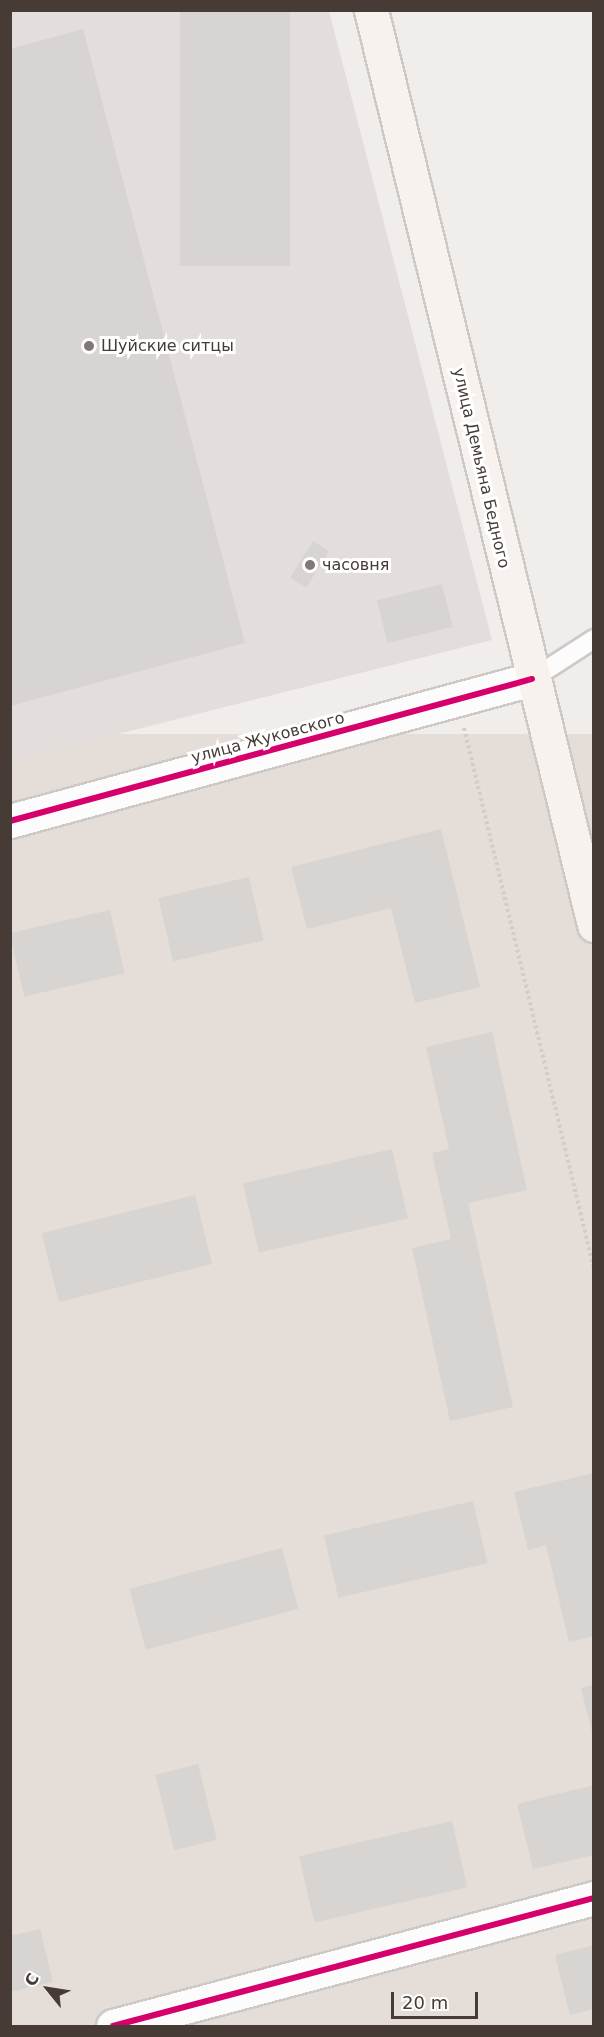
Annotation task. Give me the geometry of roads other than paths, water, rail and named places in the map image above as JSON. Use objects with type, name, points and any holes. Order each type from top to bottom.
[{"type":"main road","name":"улица Демьяна Бедного","points":[[371,10],[532,679],[594,925]]},
{"type":"street","name":"улица Жуковского","points":[[10,821],[532,679]]},
{"type":"street","points":[[112,2026],[594,1898]]},
{"type":"lane","points":[[532,679],[594,639]]},
{"type":"place","name":"Шуйские ситцы","points":[[89,346]]},
{"type":"place","name":"часовня","points":[[310,565]]}]
